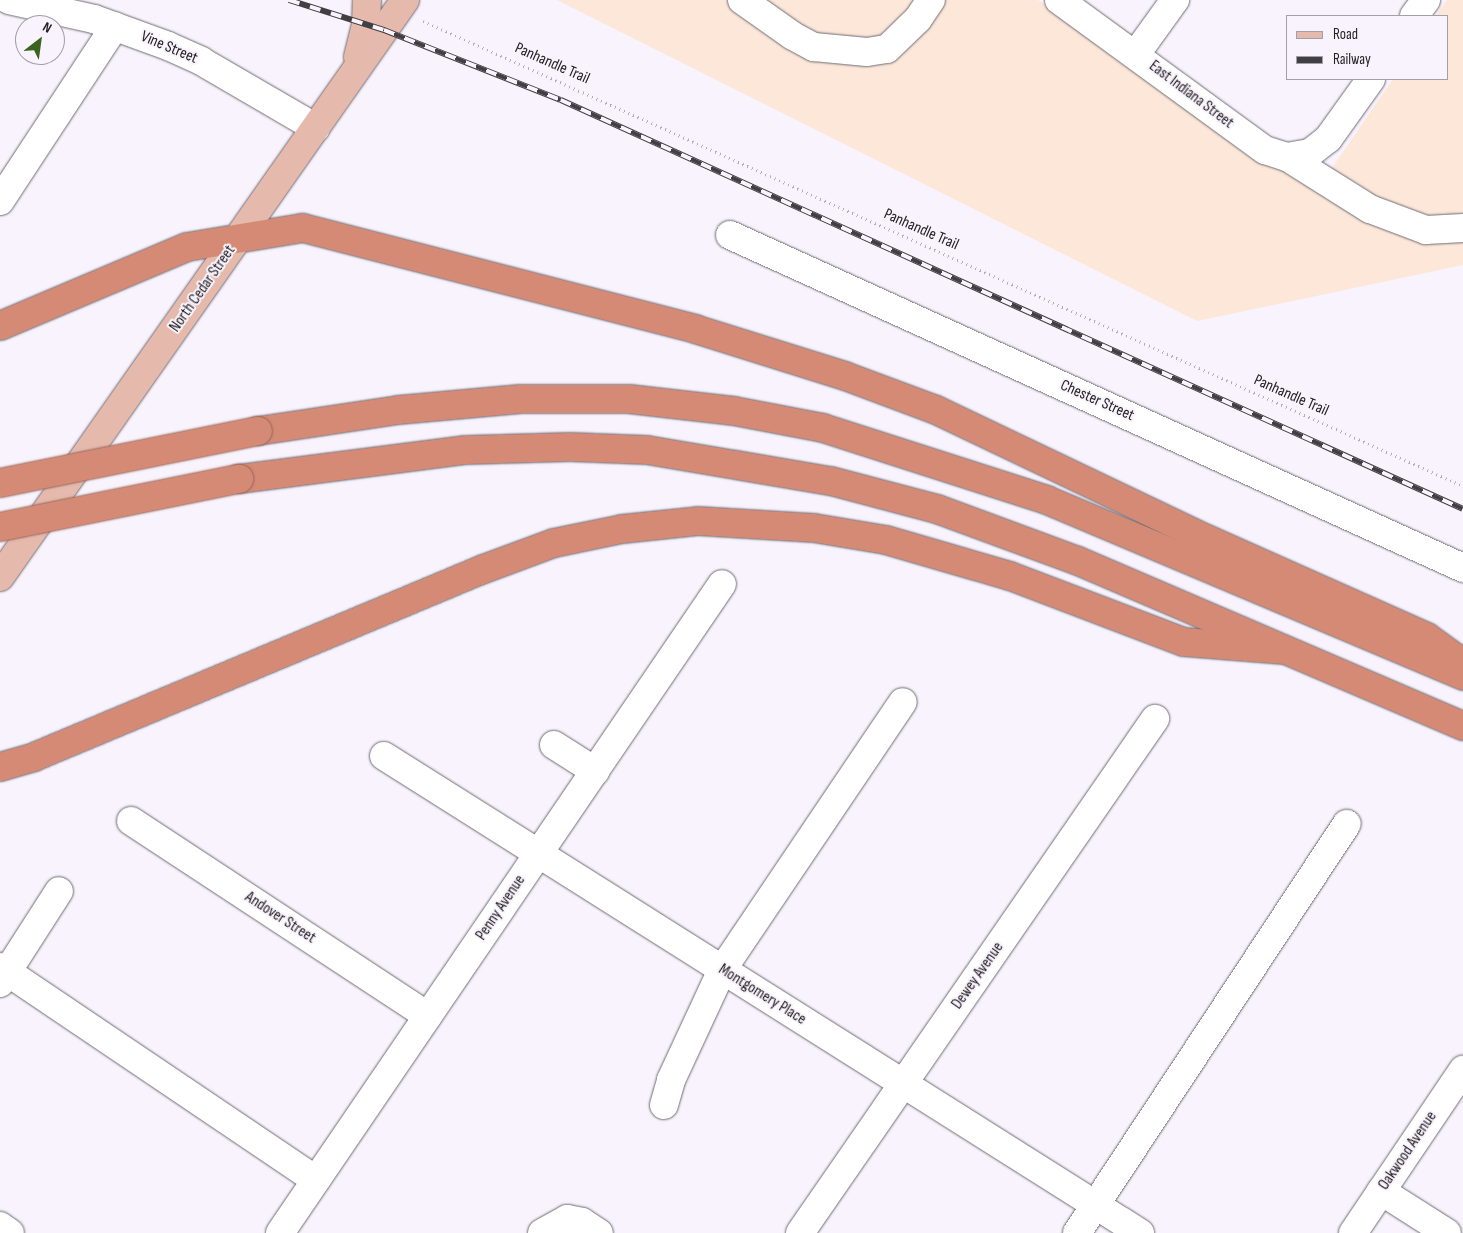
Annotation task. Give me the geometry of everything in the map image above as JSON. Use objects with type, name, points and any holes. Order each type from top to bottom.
[{"type":"highway","points":[[0,326],[187,247],[303,228],[695,329],[845,376],[936,410],[1207,539],[1427,637],[1463,663]]},
{"type":"highway","points":[[0,482],[258,431],[398,410],[521,399],[630,399],[734,412],[823,428],[1047,500],[1463,676]]},
{"type":"highway","points":[[0,528],[238,479],[466,450],[570,447],[647,450],[730,462],[831,481],[937,509],[1078,561],[1463,726]]},
{"type":"highway","points":[[0,767],[34,757],[481,570],[554,544],[622,529],[698,521],[814,528],[886,540],[1010,576],[1184,642],[1285,650]]},
{"type":"main road","points":[[351,78],[366,26],[367,0]]},
{"type":"main road","name":"North Cedar Street","points":[[0,577],[402,5]]},
{"type":"street","name":"Vine Street","points":[[9,0],[115,26],[200,61],[316,128]]},
{"type":"street","points":[[742,0],[793,36],[814,47],[867,52],[887,49],[918,19],[931,0]]},
{"type":"street","name":"East Indiana Street","points":[[1059,0],[1136,54],[1265,150],[1287,157],[1370,209],[1426,230],[1463,228]]},
{"type":"street","points":[[1136,54],[1175,0]]},
{"type":"street","points":[[1415,15],[1426,0]]},
{"type":"street","points":[[0,201],[115,26]]},
{"type":"street","points":[[1287,157],[1310,153],[1328,139],[1369,80]]},
{"type":"street","name":"Chester Street","points":[[730,235],[1463,568]]},
{"type":"street","name":"Penny Avenue","points":[[280,1233],[722,584]]},
{"type":"street","points":[[664,1105],[671,1080],[722,970],[903,702]]},
{"type":"street","name":"Dewey Avenue","points":[[800,1233],[1155,719]]},
{"type":"street","points":[[554,745],[594,771]]},
{"type":"street","name":"Montgomery Place","points":[[384,756],[1140,1233]]},
{"type":"street","name":"Andover Street","points":[[132,821],[428,1016]]},
{"type":"street","points":[[1077,1233],[1347,824]]},
{"type":"street","points":[[59,891],[2,974],[316,1180]]},
{"type":"street","name":"Oakwood Avenue","points":[[1353,1233],[1463,1070]]},
{"type":"street","points":[[1381,1192],[1447,1233]]},
{"type":"street","points":[[542,1233],[567,1219],[582,1222],[598,1233]]},
{"type":"street","points":[[0,1226],[10,1233]]},
{"type":"path","name":"Panhandle Trail","points":[[402,5],[1463,486]]},
{"type":"shaded area","points":[[557,0],[1038,0],[1317,190],[1392,80],[1448,80],[1448,15],[1437,15],[1447,0],[1463,0],[1463,265],[1197,321]]},
{"type":"railway","points":[[289,0],[384,30],[561,100],[1463,509]]}]
